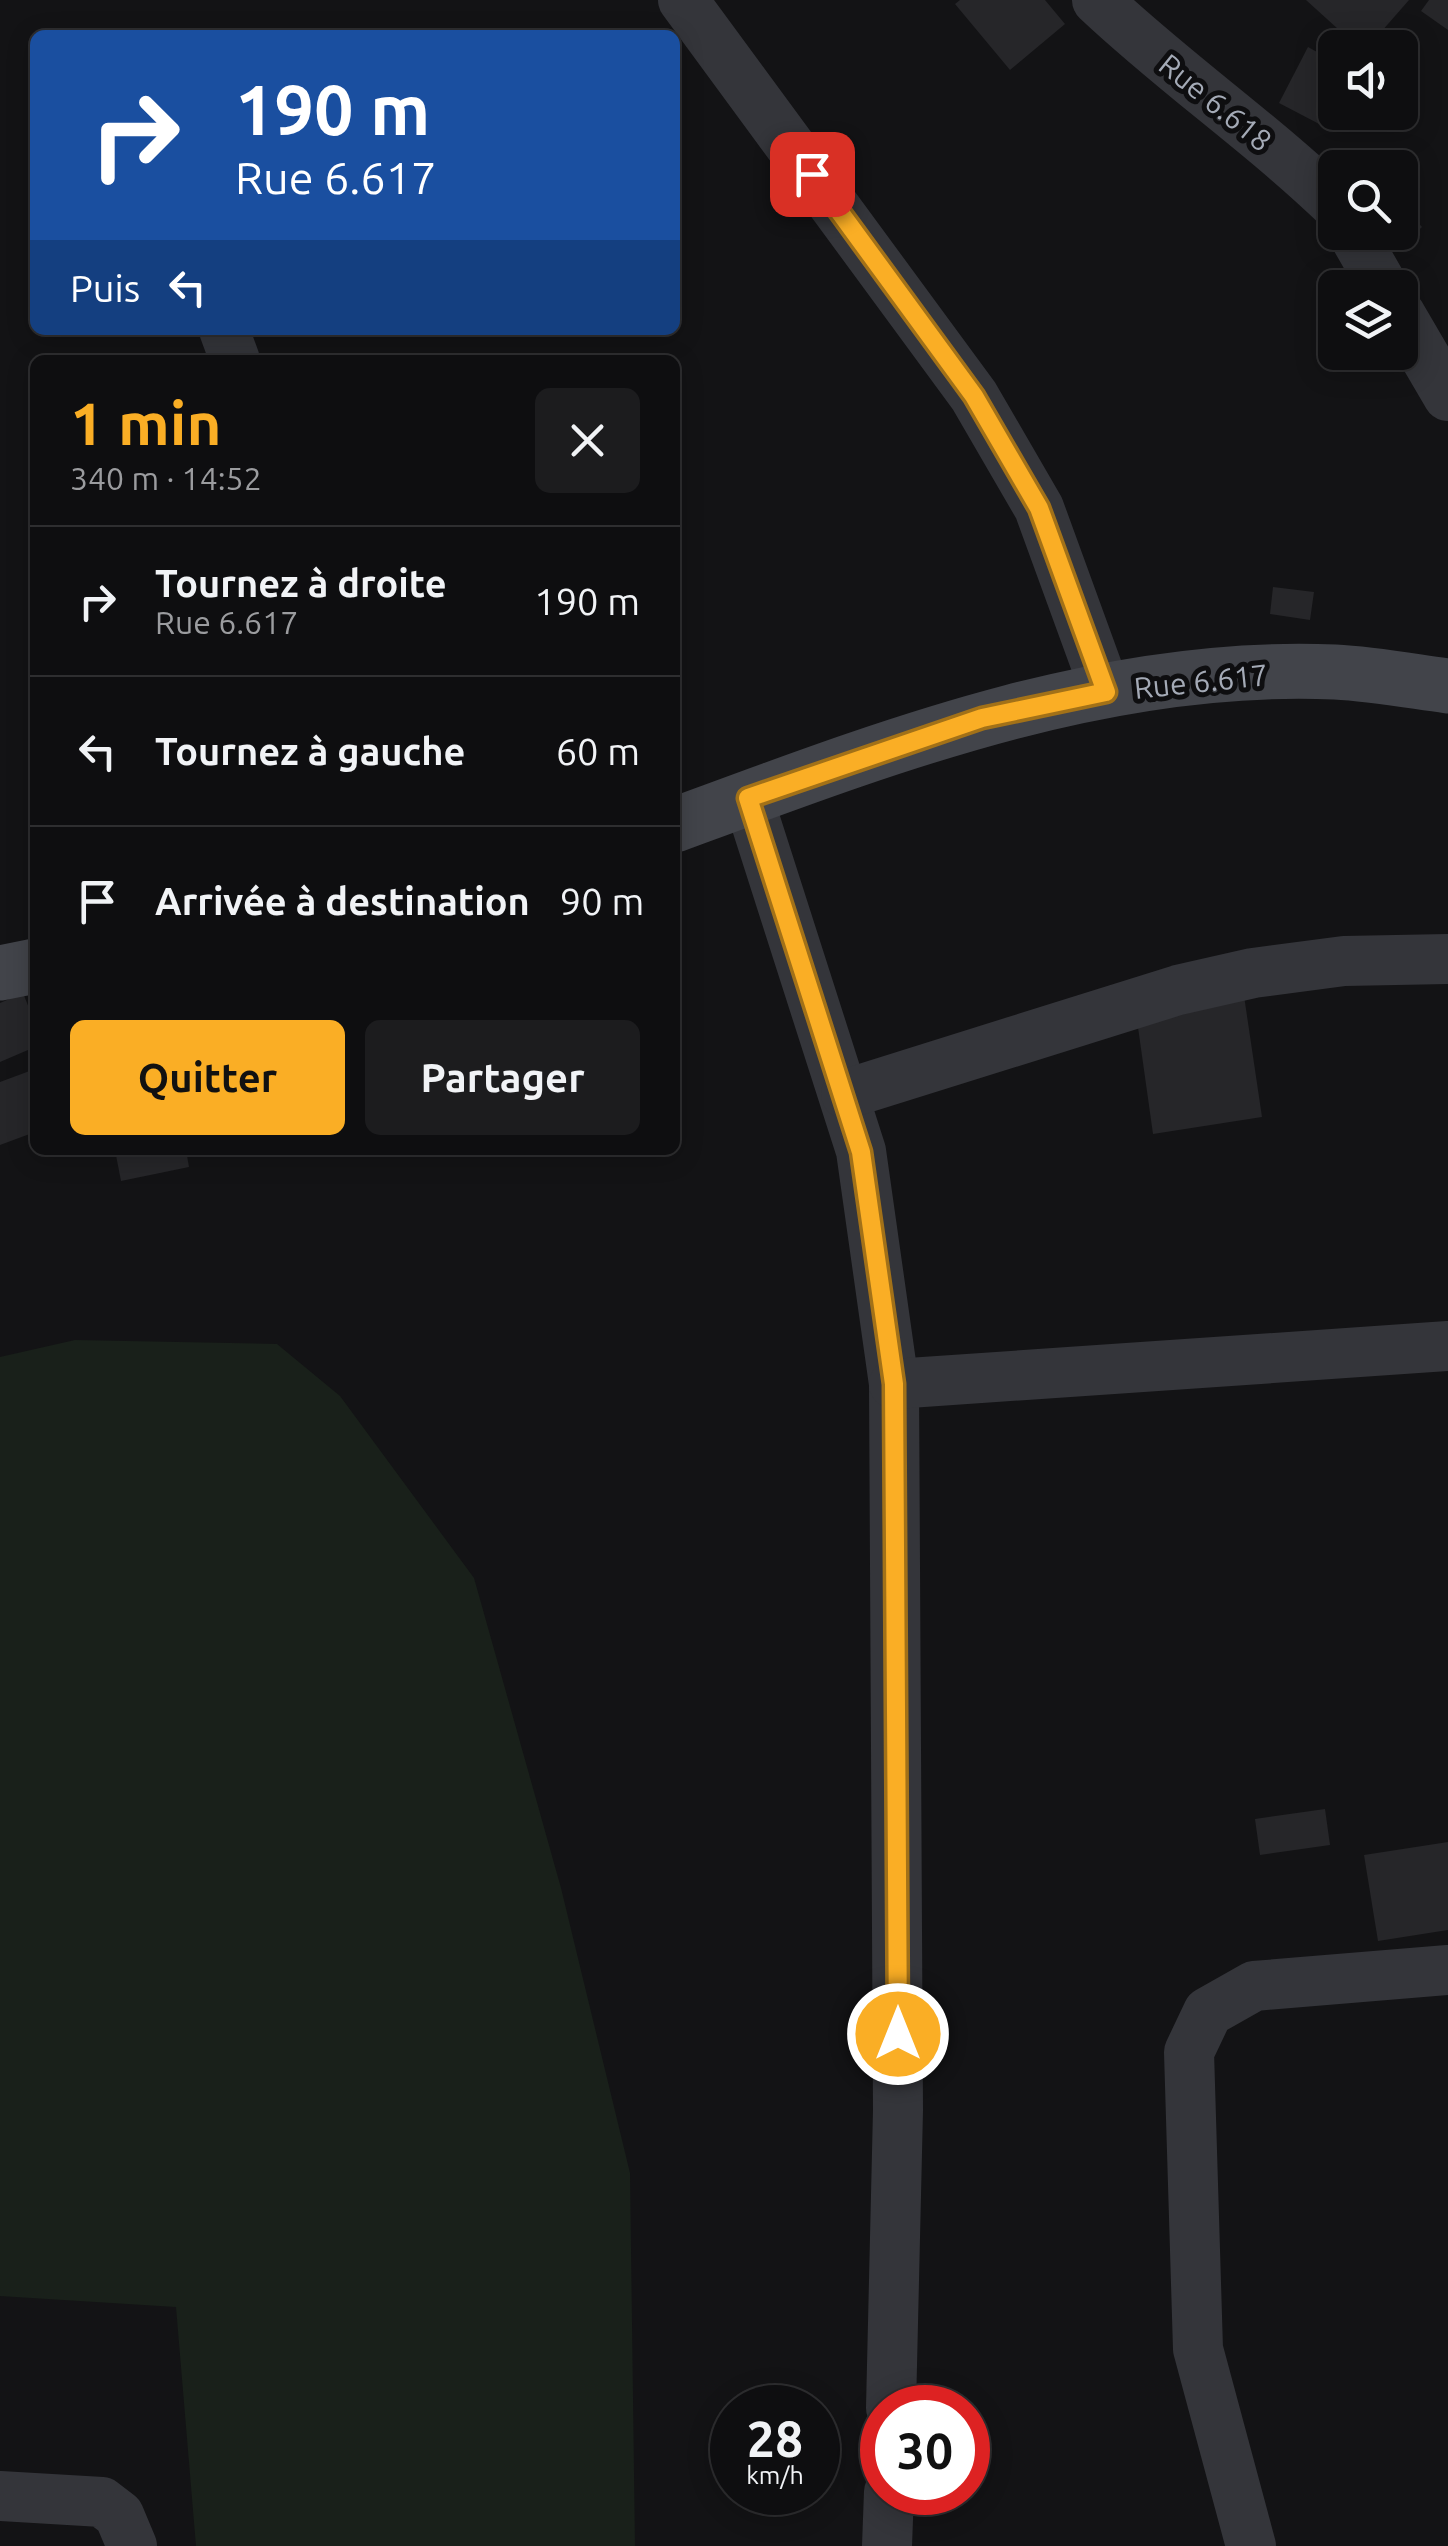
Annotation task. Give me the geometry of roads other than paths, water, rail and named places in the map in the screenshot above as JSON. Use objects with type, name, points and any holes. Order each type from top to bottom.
[{"type":"street","points":[[683,0],[974,396],[1039,508],[1106,692]]},
{"type":"street","name":"Rue 6.618","points":[[1097,0],[1155,55],[1318,187]]},
{"type":"street","points":[[1418,345],[1448,396]]},
{"type":"street","name":"Rue 6.617","points":[[680,823],[982,718],[1106,692],[1221,675],[1335,672],[1448,686]]},
{"type":"street","points":[[748,798],[846,1094],[861,1152],[894,1384],[898,2110],[892,2385]]},
{"type":"street","points":[[846,1094],[1197,986],[1344,961],[1448,960]]},
{"type":"street","points":[[0,973],[30,967]]},
{"type":"street","points":[[894,1384],[1448,1346]]},
{"type":"street","points":[[1251,2546],[1198,2349],[1190,2052],[1208,2012],[1254,1986],[1448,1970]]},
{"type":"street","points":[[0,2496],[102,2502],[120,2515],[132,2546]]},
{"type":"street","points":[[887,2546],[888,2515]]}]
